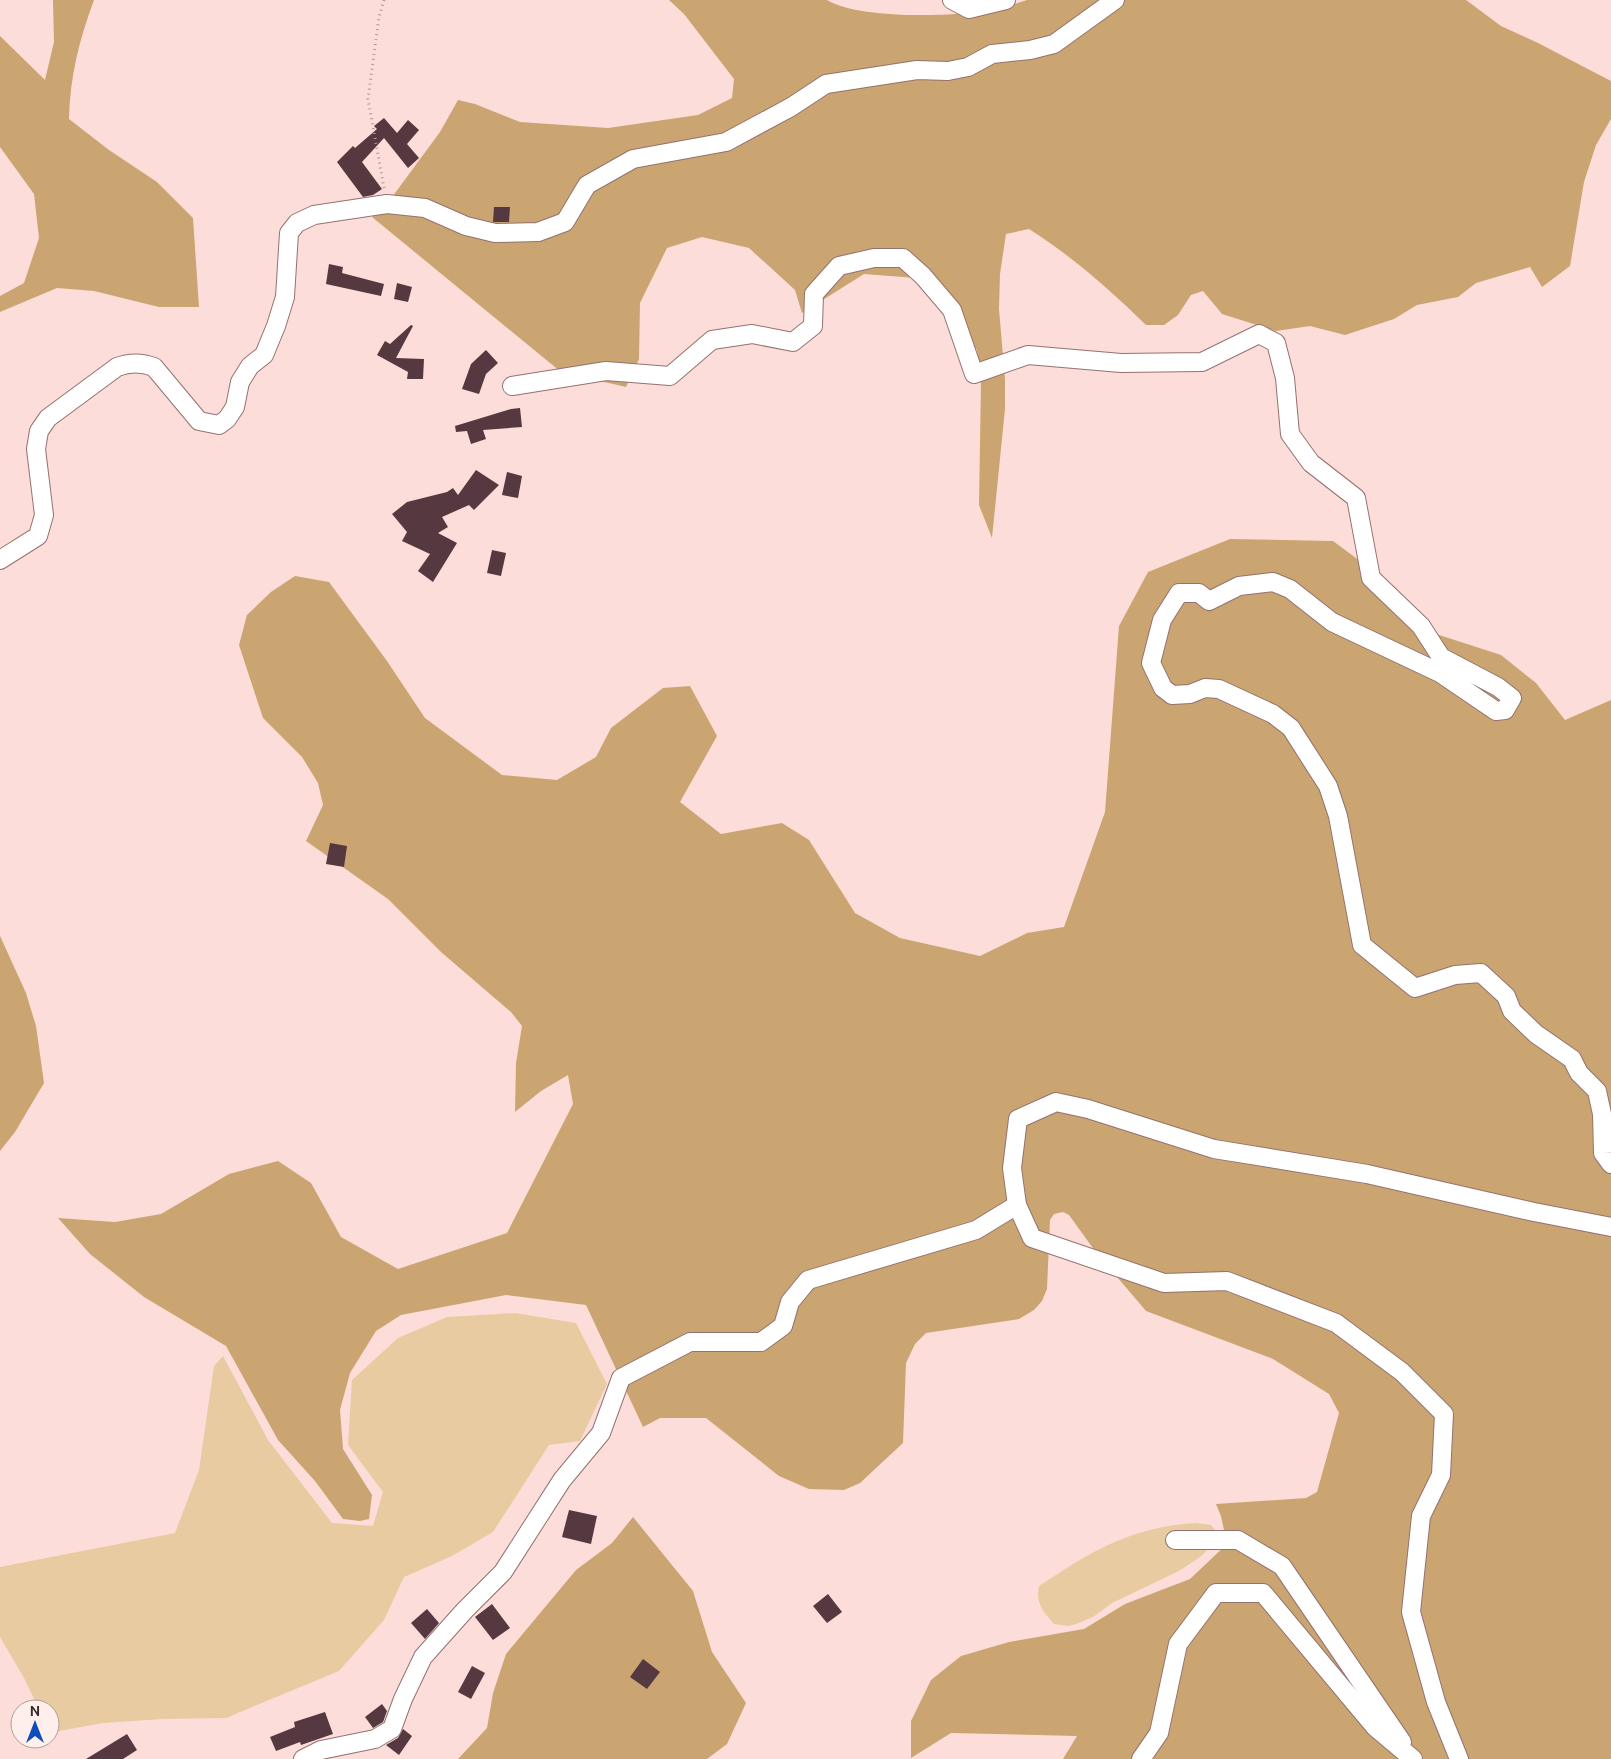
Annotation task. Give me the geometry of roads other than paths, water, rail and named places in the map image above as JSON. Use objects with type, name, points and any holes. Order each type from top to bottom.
[{"type":"street","points":[[952,0],[969,9],[1006,0]]},
{"type":"street","points":[[0,560],[38,536],[44,514],[36,449],[39,432],[48,418],[117,367],[128,362],[144,363],[154,367],[199,420],[219,425],[227,419],[235,407],[240,382],[250,366],[264,355],[276,326],[284,297],[289,233],[297,223],[314,215],[387,204],[425,208],[466,226],[495,233],[538,232],[565,222],[587,185],[633,159],[726,142],[791,107],[826,84],[917,70],[948,71],[968,67],[992,54],[1030,50],[1054,44],[1115,0]]},
{"type":"street","points":[[512,386],[606,371],[670,376],[712,340],[752,334],[793,342],[813,326],[814,294],[839,266],[874,258],[904,258],[924,276],[952,310],[974,374],[1028,355],[1121,363],[1202,362],[1259,334],[1276,343],[1285,378],[1290,434],[1312,463],[1356,498],[1371,578],[1421,626],[1441,656],[1498,687],[1512,698],[1505,710],[1496,711],[1440,673],[1332,622],[1290,590],[1273,582],[1239,586],[1209,601],[1199,593],[1179,593],[1162,620],[1151,663],[1163,688],[1172,695],[1190,694],[1205,688],[1219,690],[1273,714],[1292,728],[1328,786],[1338,816],[1362,945],[1415,988],[1455,975],[1481,972],[1506,996],[1512,1011],[1536,1034],[1572,1059],[1579,1073],[1598,1091],[1602,1114],[1603,1153],[1611,1164]]},
{"type":"street","points":[[1459,1759],[1436,1702],[1411,1612],[1420,1516],[1441,1475],[1444,1414],[1402,1372],[1336,1323],[1227,1281],[1164,1283],[1032,1238],[1018,1205],[1012,1168],[1018,1119],[1056,1102],[1088,1109],[1214,1149],[1367,1174],[1534,1212],[1611,1227]]},
{"type":"street","points":[[303,1759],[321,1750],[375,1739],[392,1728],[403,1699],[423,1657],[464,1610],[503,1572],[562,1480],[600,1433],[621,1378],[690,1342],[761,1342],[783,1326],[790,1302],[808,1280],[976,1230],[1018,1205]]},
{"type":"street","points":[[1175,1540],[1238,1540],[1282,1566],[1413,1759]]},
{"type":"street","points":[[1141,1759],[1159,1733],[1178,1644],[1216,1593],[1263,1593],[1375,1727],[1413,1759]]}]
